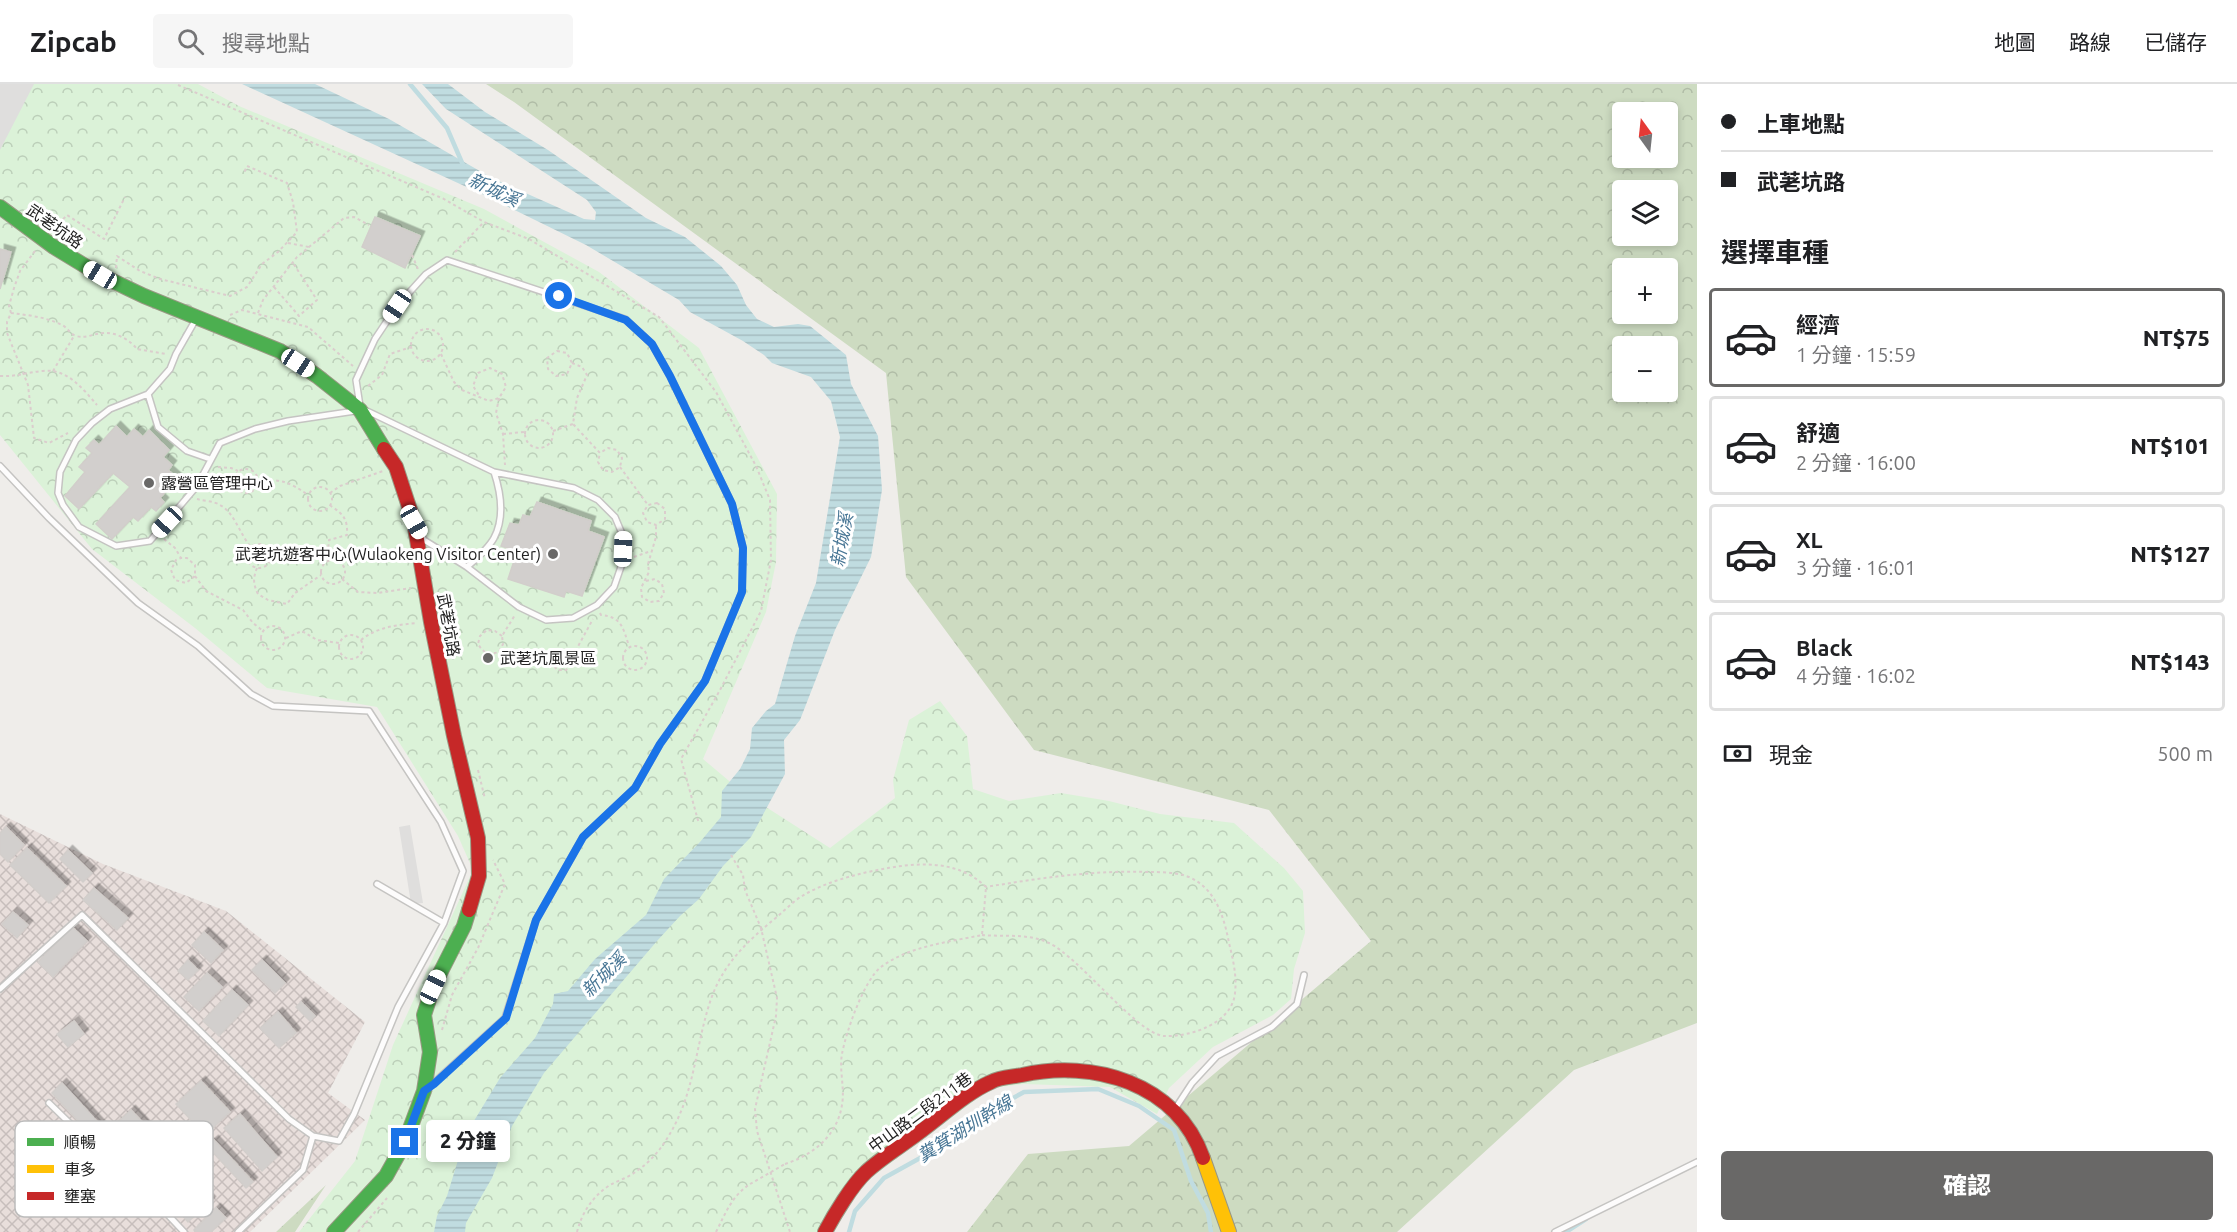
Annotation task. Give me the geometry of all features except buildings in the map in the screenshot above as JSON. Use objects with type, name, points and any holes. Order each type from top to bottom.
[{"type":"street","name":"武荖坑路","points":[[0,207],[44,240],[100,275],[144,296],[280,351],[317,376],[360,410],[396,467],[414,522],[454,736],[478,838],[479,876],[464,927],[433,987],[424,1015],[430,1053],[424,1091],[405,1142],[386,1176],[334,1232]]},
{"type":"street","name":"中山路二段211巷","points":[[825,1232],[865,1173],[964,1099],[992,1081],[1039,1071],[1082,1070],[1112,1075],[1141,1088],[1174,1110],[1198,1143],[1229,1232]]},
{"type":"lane","points":[[360,410],[356,380],[375,339],[392,314],[423,278],[447,260],[626,320],[652,344],[670,376],[732,504],[743,548],[742,592],[705,681],[660,744],[635,788],[583,837],[536,920],[506,1018],[424,1091]]},
{"type":"lane","points":[[197,318],[170,369],[148,393],[104,414],[76,440],[60,472],[58,492],[63,505],[79,527],[116,546],[150,540],[197,486],[220,443],[255,429],[288,421],[360,410],[360,408],[494,472],[574,488],[598,500],[615,517],[623,536],[622,561],[614,587],[597,605],[573,618],[546,620],[519,607],[468,567],[424,540],[414,522]]},
{"type":"lane","points":[[148,393],[158,427],[187,451],[210,459]]},
{"type":"lane","points":[[0,466],[49,519],[138,603],[198,646],[251,694],[273,706],[369,711],[441,822],[463,871],[444,923],[399,1007],[354,1114],[339,1141],[313,1136],[289,1119],[82,915],[0,989]]},
{"type":"lane","points":[[468,567],[493,539],[501,515],[500,490],[494,472]]},
{"type":"lane","points":[[377,884],[444,923]]},
{"type":"lane","points":[[1174,1110],[1192,1083],[1217,1056],[1272,1027],[1297,1004],[1304,975]]},
{"type":"lane","points":[[49,1103],[67,1121]]},
{"type":"lane","points":[[238,1232],[303,1170],[313,1136]]},
{"type":"lane","points":[[1555,1232],[1697,1162]]},
{"type":"lane","points":[[169,1217],[183,1232]]},
{"type":"path","points":[[178,85],[444,199],[484,222],[447,260]]},
{"type":"path","points":[[116,277],[117,256],[140,271],[206,292],[230,296],[247,288],[262,264],[288,243],[297,232],[293,202],[287,183],[247,166],[244,173]]},
{"type":"path","points":[[82,434],[77,431],[70,432],[49,443],[34,438],[28,385],[7,333],[9,306],[20,270],[67,215],[104,239],[125,197]]},
{"type":"path","points":[[258,313],[263,300],[293,263],[344,218],[354,218],[369,225]]},
{"type":"path","points":[[288,243],[310,247]]},
{"type":"path","points":[[412,255],[423,278]]},
{"type":"path","points":[[274,287],[299,316],[317,300],[293,263]]},
{"type":"path","points":[[222,319],[242,310],[308,327],[360,372]]},
{"type":"path","points":[[10,313],[46,319],[63,325],[74,336],[86,337],[105,333],[121,337],[132,342],[137,349],[162,352],[174,359]]},
{"type":"path","points":[[441,354],[430,361],[417,358],[411,346],[414,334],[425,328],[437,332],[444,342],[441,354],[454,382],[462,390],[489,401],[498,398]]},
{"type":"path","points":[[53,371],[74,336]]},
{"type":"path","points":[[365,388],[382,375],[390,354],[411,346]]},
{"type":"path","points":[[572,363],[567,374],[556,376],[548,369],[547,358],[556,351],[567,353],[572,363],[582,368],[587,375],[577,398],[573,424]]},
{"type":"path","points":[[480,397],[473,386],[478,373],[490,368],[502,374],[506,387],[498,398],[496,413],[506,453],[505,474]]},
{"type":"path","points":[[0,376],[24,375],[44,370],[53,371],[70,378],[83,389],[104,414]]},
{"type":"path","points":[[545,421],[553,431],[552,441],[544,447],[534,448],[527,442],[525,432],[532,422],[545,421]]},
{"type":"path","points":[[553,431],[573,424]]},
{"type":"path","points":[[573,424],[600,453]]},
{"type":"path","points":[[503,434],[525,432]]},
{"type":"path","points":[[608,448],[617,450],[622,458],[620,467],[612,472],[603,470],[598,462],[600,453],[608,448]]},
{"type":"path","points":[[210,459],[218,467],[253,471],[258,480],[257,486],[249,493],[238,490],[233,481],[238,471]]},
{"type":"path","points":[[330,493],[340,486],[396,467]]},
{"type":"path","points":[[620,467],[648,505]]},
{"type":"path","points":[[258,480],[278,480],[294,485],[308,496]]},
{"type":"path","points":[[330,493],[319,487],[311,492],[308,501],[315,511],[321,512],[331,506]]},
{"type":"path","points":[[330,493],[331,506]]},
{"type":"path","points":[[188,498],[220,504],[251,547]]},
{"type":"path","points":[[657,503],[665,509],[664,519],[656,525],[647,522],[643,513],[648,505],[657,503]]},
{"type":"path","points":[[330,560],[329,540],[347,535],[347,524],[342,513],[331,506]]},
{"type":"path","points":[[646,581],[655,579],[662,584],[664,593],[659,601],[650,603],[642,597],[640,588],[649,572],[656,525]]},
{"type":"path","points":[[158,532],[167,543],[175,548],[181,558]]},
{"type":"path","points":[[261,544],[270,550],[272,555],[268,565],[257,568],[248,562],[247,557],[251,547],[261,544]]},
{"type":"path","points":[[622,561],[651,550]]},
{"type":"path","points":[[195,576],[191,580],[180,582],[172,575],[172,565],[181,558],[187,558],[195,566],[195,576],[206,591],[243,610],[263,631]]},
{"type":"path","points":[[330,560],[338,561],[344,567],[342,579],[338,582],[328,583],[321,575],[322,565],[330,560]]},
{"type":"path","points":[[257,568],[253,585],[258,594],[280,604],[287,604],[295,593],[321,575]]},
{"type":"path","points":[[342,579],[358,592],[377,593],[425,586]]},
{"type":"path","points":[[597,605],[601,615],[612,616],[620,622],[629,647]]},
{"type":"path","points":[[570,655],[584,637],[597,605]]},
{"type":"path","points":[[502,636],[495,631],[487,630],[480,636],[478,644],[483,652],[491,655],[499,652],[503,644],[502,636],[519,607]]},
{"type":"path","points":[[361,640],[368,634],[393,626],[431,622]]},
{"type":"path","points":[[263,631],[274,626],[279,627],[286,638]]},
{"type":"path","points":[[263,631],[262,642],[270,650],[281,648],[286,638],[302,631],[317,640],[339,644]]},
{"type":"path","points":[[353,635],[361,640],[362,652],[358,657],[352,660],[341,655],[339,644],[344,637],[353,635]]},
{"type":"path","points":[[638,646],[645,650],[647,658],[644,666],[636,670],[628,668],[623,662],[623,653],[629,647],[638,646]]},
{"type":"path","points":[[562,651],[570,655],[571,664],[566,670],[557,670],[552,663],[554,655],[562,651]]},
{"type":"path","points":[[699,824],[681,759],[720,690]]},
{"type":"path","points":[[731,855],[743,875],[745,890],[761,928],[777,998],[776,1016],[755,1109],[757,1131],[790,1232]]},
{"type":"path","points":[[577,1232],[591,1201],[610,1185],[637,1172],[659,1152],[684,1107],[711,998],[734,957],[761,928],[802,896],[845,878],[876,870],[910,864],[955,868],[976,877],[986,887],[982,934]]},
{"type":"path","points":[[716,1232],[731,1201],[739,1191],[785,1164],[801,1159],[832,1134],[842,1105],[842,1054],[865,987],[879,968],[895,958],[923,948],[982,934],[1027,936],[1052,944],[1139,1023],[1160,1035],[1181,1036],[1214,1024],[1229,1009],[1235,995],[1234,967],[1220,908],[1207,889],[1188,877],[1169,872],[1107,872],[1071,874],[986,887]]},
{"type":"shaded area","points":[[0,84],[34,84],[0,150]]},
{"type":"shaded area","points":[[0,814],[103,864],[226,911],[365,1022],[328,1093],[365,1120],[250,1232],[0,1232]]},
{"type":"shaded area","points":[[410,825],[423,903],[411,904],[399,827]]},
{"type":"green space","name":"武荖坑風景區","points":[[0,84],[198,84],[239,106],[484,209],[599,272],[699,348],[777,494],[776,562],[766,612],[703,759],[741,791],[830,848],[895,798],[893,780],[909,720],[940,701],[967,736],[973,789],[1009,801],[1061,793],[1109,801],[1160,814],[1234,823],[1284,868],[1303,891],[1305,933],[1294,969],[1291,999],[1273,1015],[1213,1047],[1169,1088],[1157,1114],[1110,1087],[1024,1084],[991,1088],[869,1179],[847,1203],[834,1232],[299,1232],[355,1161],[393,1045],[473,870],[458,836],[377,707],[267,688],[195,628],[92,549],[0,435]]},
{"type":"green space","points":[[486,84],[1697,84],[1697,1023],[1574,1070],[1397,1232],[967,1232],[1028,1154],[1129,1146],[1371,941],[1269,810],[1034,750],[906,577],[886,373],[514,102]]},
{"type":"green space","points":[[326,1185],[295,1232],[276,1232]]},
{"type":"water","name":"新城溪","points":[[242,84],[315,84],[389,119],[492,178],[584,219],[595,220],[596,212],[587,200],[446,109],[422,84],[448,84],[485,112],[548,150],[646,218],[685,237],[721,266],[737,285],[746,305],[757,319],[774,327],[798,324],[810,326],[846,355],[851,384],[878,436],[882,490],[871,557],[835,630],[800,720],[784,740],[785,774],[751,837],[723,866],[699,899],[657,941],[544,1073],[512,1126],[492,1178],[466,1223],[465,1232],[434,1232],[437,1216],[447,1196],[466,1134],[500,1078],[535,1038],[553,1004],[554,994],[568,991],[595,959],[646,915],[664,879],[721,817],[722,791],[740,769],[750,749],[752,728],[775,704],[795,636],[816,583],[840,437],[831,401],[811,377],[772,363],[743,341],[690,312],[679,300],[586,245],[484,195]]},
{"type":"waterway","points":[[410,84],[447,128],[463,165]]},
{"type":"waterway","name":"糞箕湖圳幹線","points":[[849,1232],[855,1211],[884,1178],[922,1157],[968,1123],[1024,1092],[1098,1089],[1139,1106],[1174,1130],[1191,1181],[1208,1213],[1211,1232]]},
{"type":"waterway","name":"糞箕湖圳幹線","points":[[1566,1232],[1586,1219]]},
{"type":"traffic: fast","points":[[0,207],[54,247],[100,275],[144,296],[280,351],[317,376],[360,410],[384,449]]},
{"type":"traffic: fast","points":[[334,1232],[386,1176],[405,1142],[424,1091],[430,1052],[424,1015],[433,987],[464,926],[469,910]]},
{"type":"traffic: slow","points":[[1203,1158],[1229,1232]]},
{"type":"traffic: jam","points":[[384,449],[396,467],[414,522],[454,736],[478,838],[479,876],[469,910]]},
{"type":"traffic: jam","points":[[825,1232],[849,1192],[872,1167],[964,1098],[1002,1078],[1049,1071],[1077,1071],[1104,1074],[1129,1082],[1153,1095],[1174,1111],[1191,1132],[1203,1158]]},
{"type":"place","name":"露營區管理中心","points":[[149,483]]},
{"type":"place","name":"武荖坑遊客中心(Wulaokeng Visitor Center)","points":[[553,554]]},
{"type":"place","name":"武荖坑風景區","points":[[488,658]]},
{"type":"route","points":[[405,1142],[424,1091],[506,1018],[536,920],[583,837],[635,788],[660,744],[705,681],[742,592],[743,548],[732,504],[652,344],[626,320],[559,296]]}]
